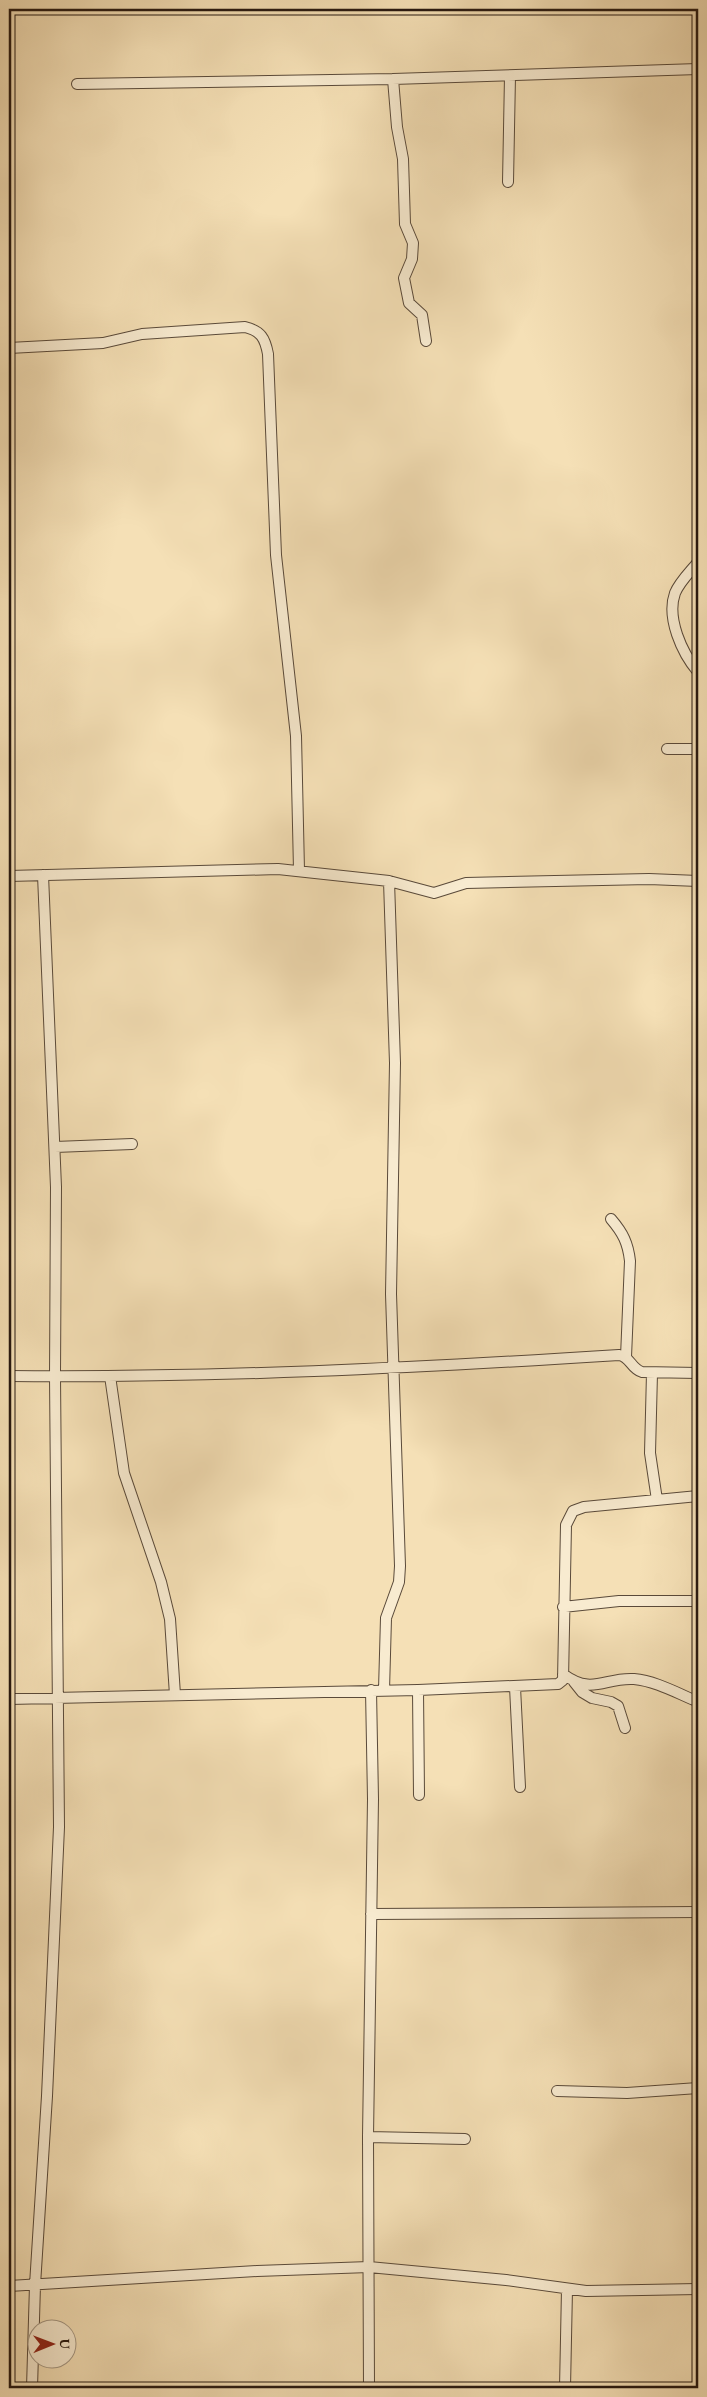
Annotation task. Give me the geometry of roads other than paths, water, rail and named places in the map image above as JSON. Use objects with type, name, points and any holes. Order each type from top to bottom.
[{"type":"street","points":[[77,84],[393,79],[698,69]]},
{"type":"street","points":[[508,182],[510,76]]},
{"type":"street","points":[[393,79],[397,127],[403,159],[405,224],[413,243],[412,259],[404,278],[409,303],[422,315],[426,341]]},
{"type":"street","points":[[9,348],[103,343],[142,334],[245,327],[256,330],[266,343],[279,585],[296,736],[299,870]]},
{"type":"street","points":[[698,562],[679,586],[673,601],[675,624],[682,647],[698,672]]},
{"type":"street","points":[[667,750],[698,749]]},
{"type":"street","points":[[9,876],[257,869],[299,870],[389,881],[434,893],[466,883],[648,879],[698,881]]},
{"type":"street","points":[[32,2388],[35,2285],[58,1873],[54,1377],[56,1190],[43,875]]},
{"type":"street","points":[[384,1690],[386,1618],[400,1574],[391,1296],[394,1063],[389,881]]},
{"type":"street","points":[[55,1148],[132,1144]]},
{"type":"street","points":[[612,1219],[624,1234],[628,1245],[630,1261],[626,1357]]},
{"type":"street","points":[[9,1376],[110,1376],[394,1369],[619,1355],[626,1357],[638,1371],[652,1373],[698,1372]]},
{"type":"street","points":[[652,1373],[650,1453],[657,1500]]},
{"type":"street","points":[[110,1376],[124,1473],[161,1582],[170,1618],[175,1695]]},
{"type":"street","points":[[9,1698],[418,1690],[558,1684],[563,1680],[566,1525],[573,1511],[584,1507],[698,1496]]},
{"type":"street","points":[[563,1607],[619,1601],[698,1601]]},
{"type":"street","points":[[563,1674],[574,1682],[582,1692],[592,1698],[611,1702],[618,1706],[625,1728]]},
{"type":"street","points":[[574,1682],[586,1686],[621,1679],[636,1679],[660,1686],[694,1700]]},
{"type":"street","points":[[515,1687],[520,1787]]},
{"type":"street","points":[[369,2388],[368,2137],[373,1799],[371,1690]]},
{"type":"street","points":[[418,1690],[419,1795]]},
{"type":"street","points":[[371,1914],[698,1912]]},
{"type":"street","points":[[557,2091],[627,2093],[698,2088]]},
{"type":"street","points":[[368,2137],[464,2139]]},
{"type":"street","points":[[9,2286],[257,2271],[369,2267],[506,2280],[602,2292],[698,2289]]},
{"type":"street","points":[[565,2388],[567,2289]]}]
